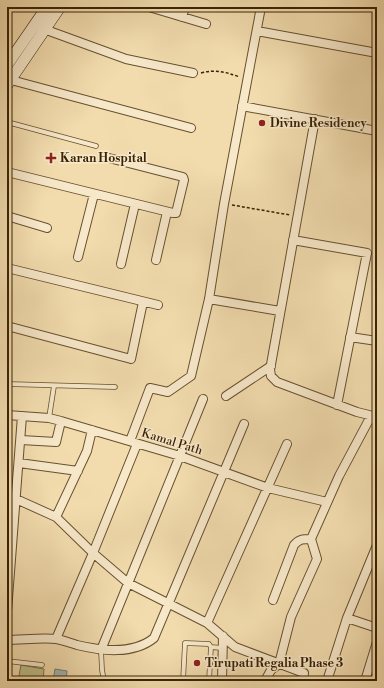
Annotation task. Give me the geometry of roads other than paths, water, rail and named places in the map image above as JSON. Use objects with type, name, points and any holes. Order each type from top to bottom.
[{"type":"main road","points":[[9,82],[40,27],[47,7]]},
{"type":"main road","points":[[7,65],[40,27],[60,7]]},
{"type":"street","points":[[149,7],[206,24]]},
{"type":"street","points":[[182,17],[185,7]]},
{"type":"street","points":[[56,639],[93,553],[133,443],[150,388],[168,392],[191,376],[209,299],[224,204],[261,7]]},
{"type":"street","points":[[40,27],[126,59],[193,73]]},
{"type":"street","points":[[257,31],[377,53]]},
{"type":"street","points":[[9,82],[191,128]]},
{"type":"street","points":[[242,106],[377,130]]},
{"type":"street","points":[[264,681],[271,670],[279,664],[291,617],[317,559],[311,539],[327,502],[374,416],[337,405],[277,382],[271,376],[270,366],[315,119]]},
{"type":"street","points":[[7,172],[167,212],[173,213],[178,210],[184,180],[183,177],[105,157]]},
{"type":"street","points":[[78,256],[94,194]]},
{"type":"street","points":[[121,264],[135,204]]},
{"type":"street","points":[[156,260],[167,212]]},
{"type":"street","points":[[7,216],[47,228]]},
{"type":"street","points":[[293,240],[367,253],[337,405]]},
{"type":"street","points":[[7,268],[158,305]]},
{"type":"street","points":[[209,299],[280,311]]},
{"type":"street","points":[[7,326],[132,359],[143,302]]},
{"type":"street","points":[[350,336],[377,341]]},
{"type":"street","points":[[226,396],[270,366]]},
{"type":"street","points":[[101,650],[203,399]]},
{"type":"street","name":"Kamal Path","points":[[7,415],[49,418],[61,421],[180,456],[268,488],[327,502]]},
{"type":"street","points":[[7,611],[11,498],[19,463],[22,416]]},
{"type":"street","points":[[20,440],[56,442],[61,421]]},
{"type":"street","points":[[7,640],[56,639],[101,650],[125,650],[150,641],[154,638],[244,424]]},
{"type":"street","points":[[56,517],[87,451],[92,430]]},
{"type":"street","points":[[207,623],[287,444]]},
{"type":"street","points":[[19,463],[78,471]]},
{"type":"street","points":[[11,498],[56,517],[93,553],[128,583],[207,623],[235,646],[279,664],[304,672],[303,681]]},
{"type":"street","points":[[273,600],[294,545],[297,541],[302,539],[311,539]]},
{"type":"street","points":[[327,681],[347,618],[377,545]]},
{"type":"street","points":[[347,618],[377,628]]},
{"type":"street","points":[[222,681],[223,636]]},
{"type":"street","points":[[365,681],[377,642]]},
{"type":"lane","points":[[7,122],[96,146]]},
{"type":"lane","points":[[7,384],[115,386]]},
{"type":"lane","points":[[49,418],[54,386]]},
{"type":"lane","points":[[183,681],[185,643],[210,644],[209,681]]},
{"type":"lane","points":[[211,648],[222,648]]},
{"type":"lane","points":[[101,650],[104,681]]},
{"type":"lane","points":[[7,660],[42,665]]},
{"type":"water","points":[[55,669],[67,671],[66,681],[53,681]]},
{"type":"place","name":"Divine Residency","points":[[262,123]]},
{"type":"place","name":"Karan Hospital","points":[[51,158]]},
{"type":"place","name":"Tirupati Regalia Phase 3","points":[[197,663]]}]
